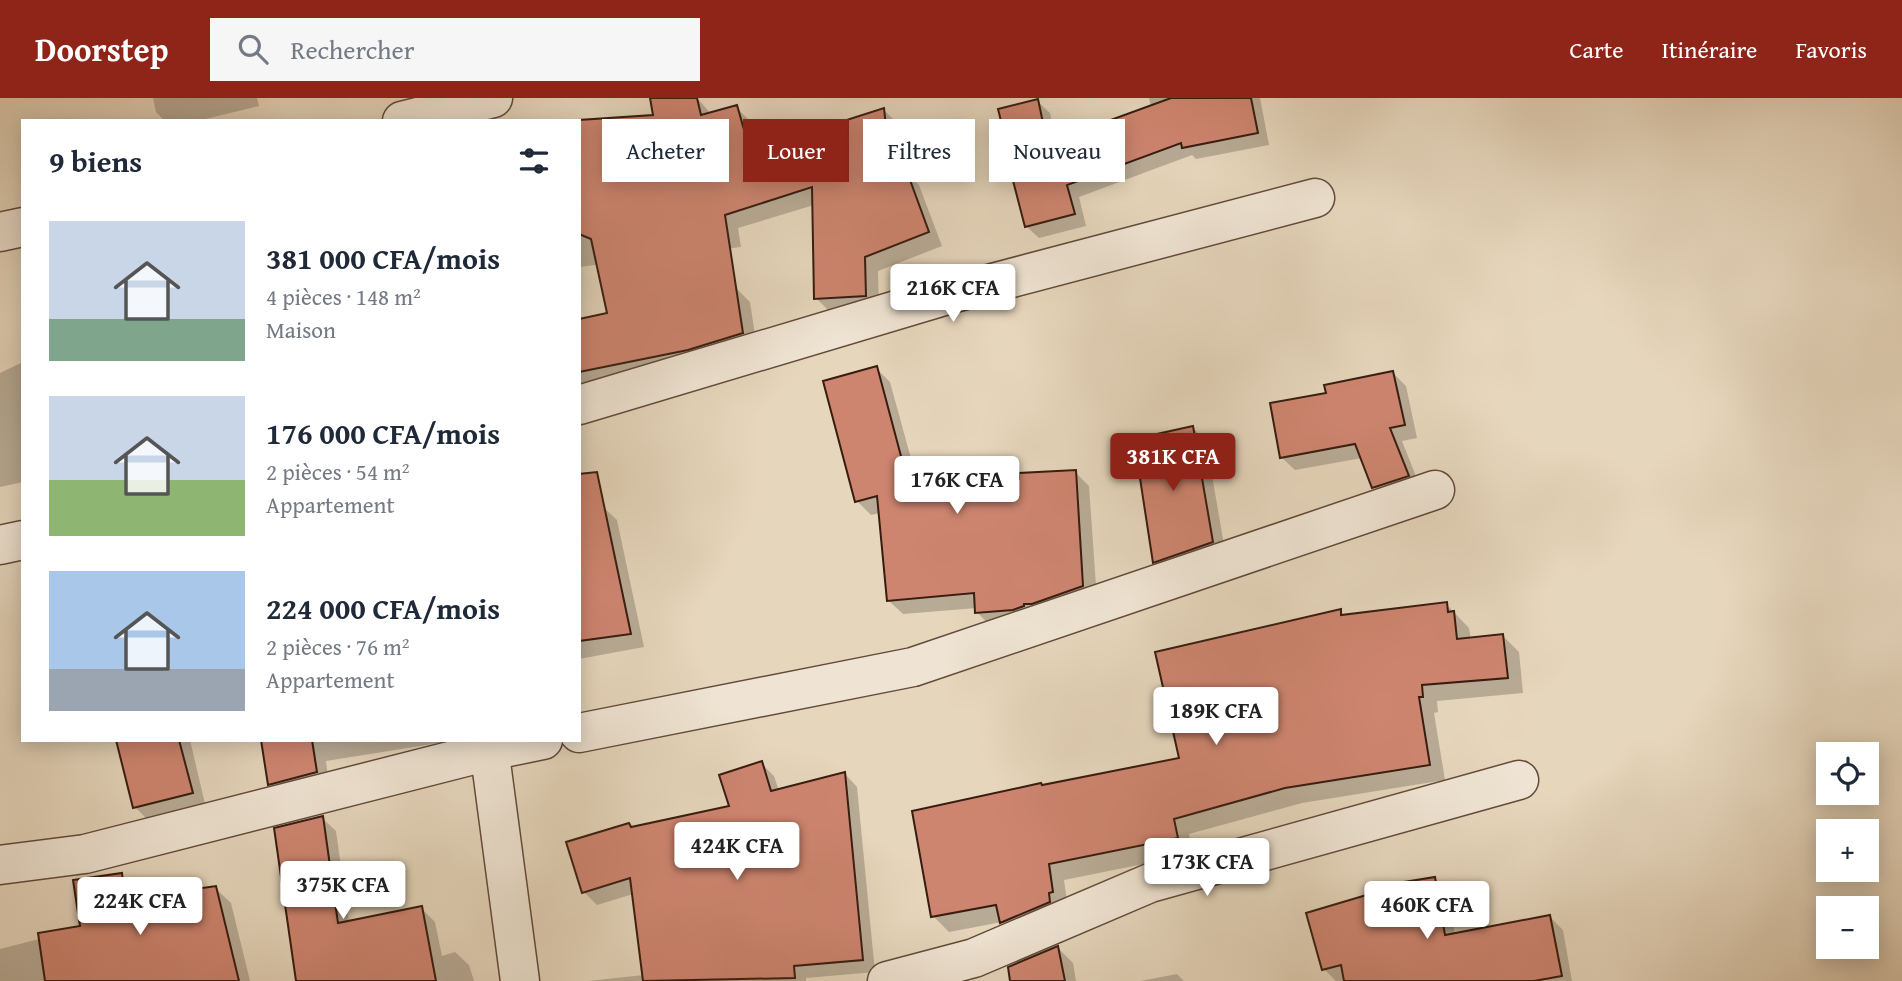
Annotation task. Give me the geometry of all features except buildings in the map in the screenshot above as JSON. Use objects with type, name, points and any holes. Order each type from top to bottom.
[{"type":"street","points":[[412,114],[493,98]]},
{"type":"street","points":[[581,404],[947,295],[1315,198]]},
{"type":"street","points":[[0,232],[21,227]]},
{"type":"street","points":[[581,733],[913,667],[1435,490]]},
{"type":"street","points":[[0,545],[21,540]]},
{"type":"street","points":[[0,865],[85,854],[489,746],[525,742]]},
{"type":"street","points":[[489,746],[520,981]]},
{"type":"street","points":[[887,981],[974,958],[1150,883],[1519,780]]}]
